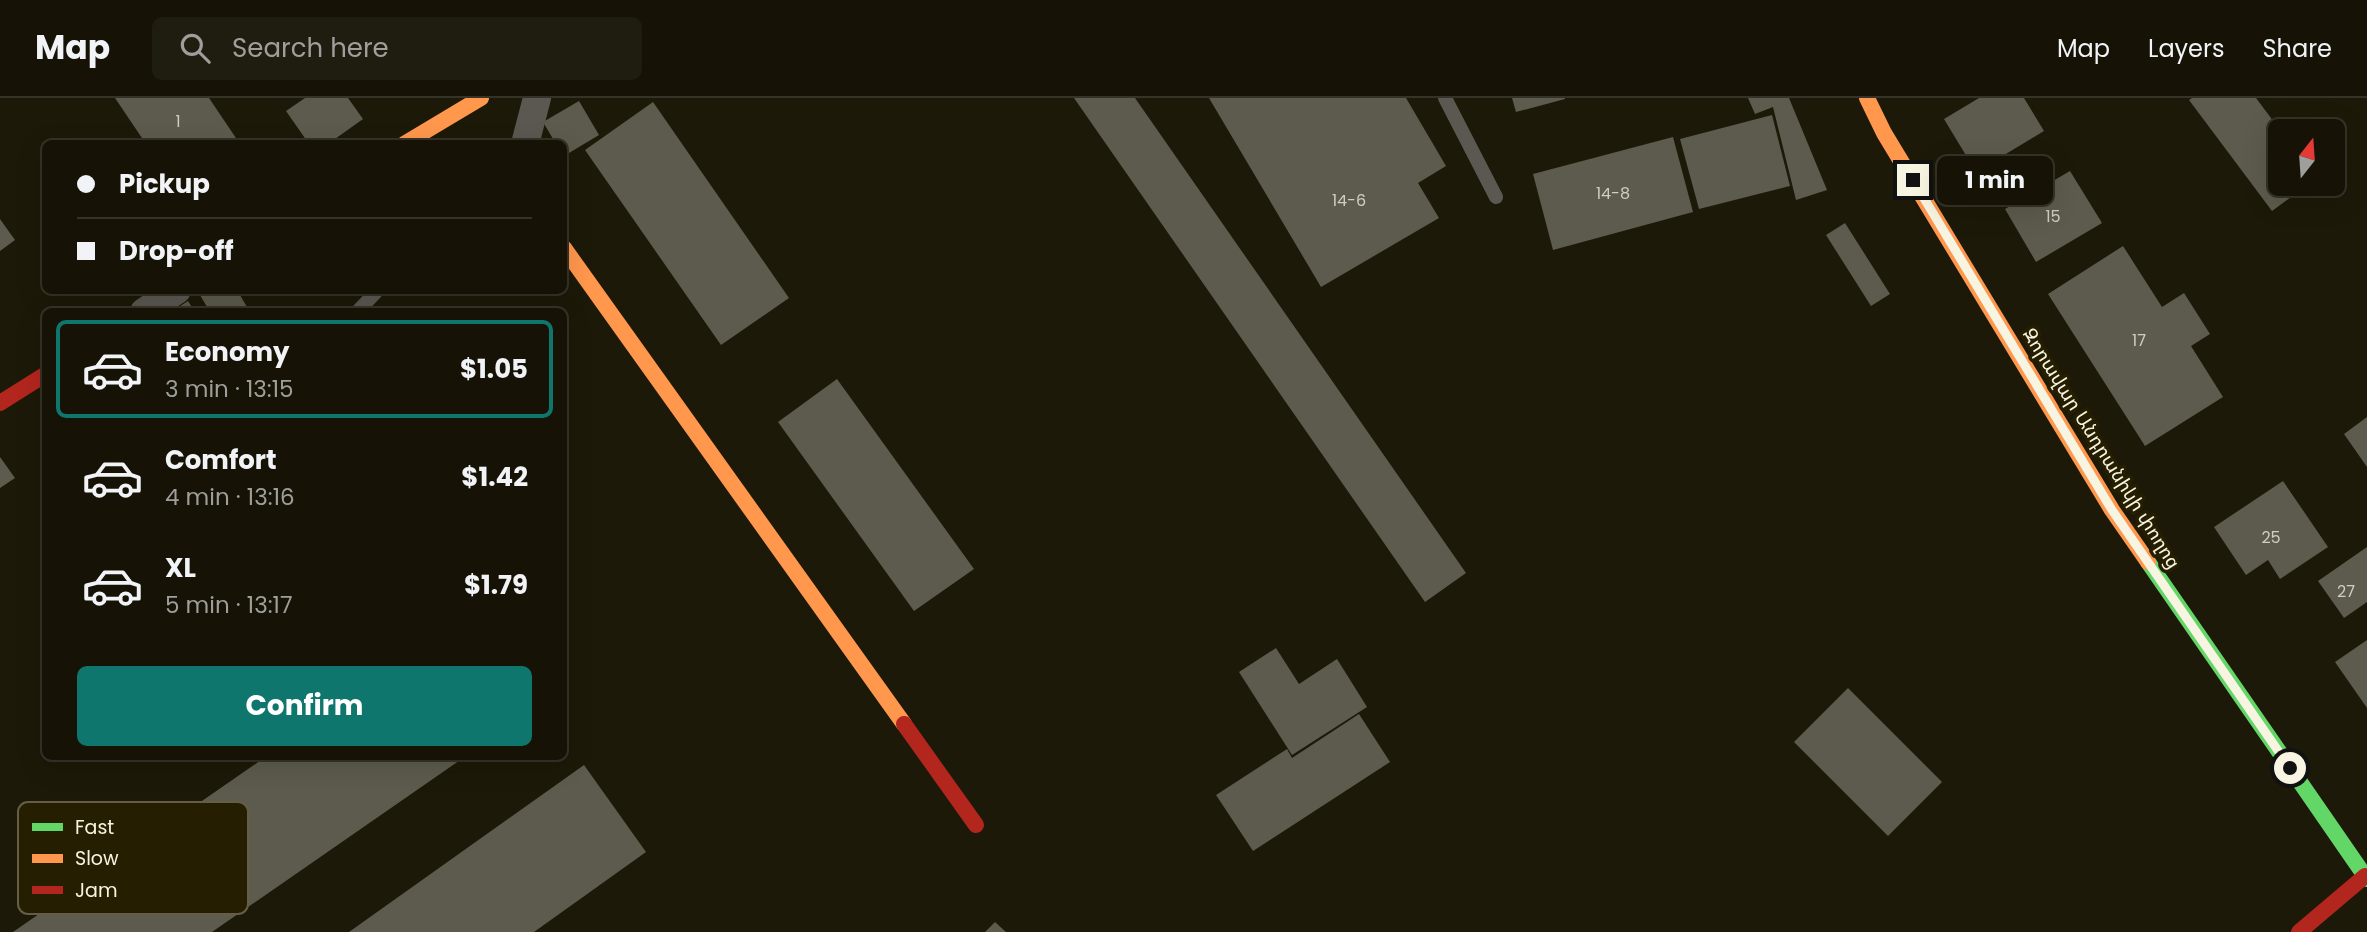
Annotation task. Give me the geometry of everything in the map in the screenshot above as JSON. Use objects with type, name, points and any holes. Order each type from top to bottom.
[{"type":"main road","points":[[411,140],[481,98]]},
{"type":"main road","name":"Զորավար Անդրանիկի փողոց","points":[[1867,98],[1891,145],[2112,510],[2366,877]]},
{"type":"main road","points":[[567,252],[976,825]]},
{"type":"main road","points":[[0,403],[42,377]]},
{"type":"main road","points":[[2300,932],[2366,877]]},
{"type":"street","points":[[526,140],[537,98]]},
{"type":"street","points":[[150,308],[171,294]]},
{"type":"lane","points":[[1445,98],[1496,197]]},
{"type":"lane","points":[[361,308],[374,294]]},
{"type":"building","points":[[115,98],[209,98],[237,140],[143,140]]},
{"type":"building","points":[[305,98],[348,98],[363,119],[334,140],[306,140],[286,111]]},
{"type":"building","points":[[1074,98],[1135,98],[1466,573],[1425,602]]},
{"type":"building","points":[[1209,98],[1406,98],[1446,166],[1418,183],[1439,218],[1321,287]]},
{"type":"building","points":[[1512,98],[1565,98],[1565,99],[1516,112]]},
{"type":"building","points":[[1748,98],[1789,98],[1827,190],[1796,200],[1773,107],[1755,114]]},
{"type":"building","points":[[1979,98],[2024,98],[2044,131],[1976,172],[1944,119]]},
{"type":"building","points":[[2256,98],[2272,119],[2268,119],[2268,196],[2293,196],[2272,211],[2189,100]]},
{"type":"building","points":[[579,101],[599,135],[567,154],[567,140],[554,140],[543,122]]},
{"type":"building","points":[[653,102],[789,298],[721,345],[585,150]]},
{"type":"building","points":[[1772,115],[1790,186],[1699,209],[1680,139]]},
{"type":"building","points":[[1673,137],[1693,212],[1553,250],[1533,174]]},
{"type":"building","points":[[2070,171],[2102,223],[2036,262],[2005,209]]},
{"type":"building","points":[[0,219],[15,240],[0,251]]},
{"type":"building","points":[[1845,223],[1890,294],[1871,306],[1826,235]]},
{"type":"building","points":[[2123,246],[2162,307],[2184,293],[2210,334],[2191,346],[2223,397],[2145,446],[2048,294]]},
{"type":"building","points":[[199,294],[239,294],[248,308],[208,308]]},
{"type":"building","points":[[188,301],[192,308],[177,308]]},
{"type":"building","points":[[837,379],[974,569],[914,611],[778,422]]},
{"type":"building","points":[[2367,417],[2367,467],[2344,434]]},
{"type":"building","points":[[0,457],[15,478],[0,488]]},
{"type":"building","points":[[2283,481],[2328,547],[2280,579],[2268,560],[2246,575],[2214,527]]},
{"type":"building","points":[[2367,547],[2367,602],[2344,618],[2318,581]]},
{"type":"building","points":[[2367,640],[2367,708],[2335,662]]},
{"type":"building","points":[[1276,648],[1299,684],[1337,659],[1367,707],[1292,755],[1239,672]]},
{"type":"building","points":[[1848,688],[1942,782],[1888,836],[1794,742]]},
{"type":"building","points":[[1359,714],[1390,762],[1253,851],[1216,795],[1287,749],[1292,758]]},
{"type":"building","points":[[261,760],[460,760],[248,907],[248,802],[201,802]]},
{"type":"building","points":[[584,765],[646,852],[534,932],[349,932]]},
{"type":"building","points":[[39,914],[238,914],[212,932],[13,932]]},
{"type":"building","points":[[995,922],[1006,932],[985,932]]},
{"type":"traffic: fast","points":[[2148,562],[2367,879]]},
{"type":"traffic: slow","points":[[411,140],[481,98]]},
{"type":"traffic: slow","points":[[1867,98],[1884,133],[2112,510],[2148,562]]},
{"type":"traffic: slow","points":[[567,252],[904,724]]},
{"type":"traffic: jam","points":[[0,403],[42,377]]},
{"type":"traffic: jam","points":[[904,724],[976,825]]},
{"type":"traffic: jam","points":[[2299,932],[2365,876]]},
{"type":"route","points":[[1913,180],[2112,510],[2290,768]]}]
